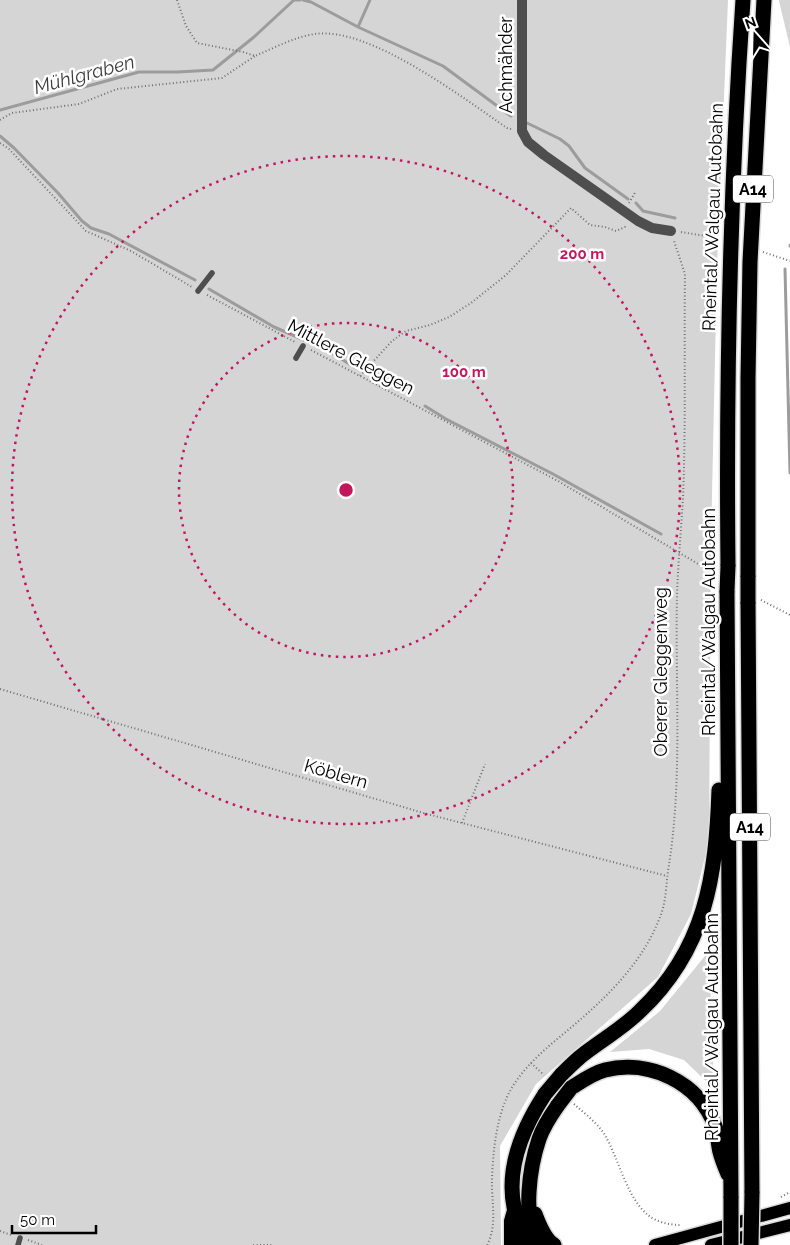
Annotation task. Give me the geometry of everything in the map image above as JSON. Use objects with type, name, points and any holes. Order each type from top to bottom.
[{"type":"highway","name":"Rheintal/Walgau Autobahn","points":[[731,1245],[727,591],[728,304],[735,117],[743,0]]},
{"type":"highway","name":"A14","points":[[752,1245],[748,378],[750,262],[764,0]]},
{"type":"highway","points":[[523,1245],[514,1207],[514,1170],[520,1142],[532,1114],[554,1077],[614,1034],[640,1012],[660,991],[680,964],[695,936],[712,879],[718,825],[720,779],[728,750]]},
{"type":"highway","points":[[537,1245],[529,1220],[530,1176],[539,1137],[566,1097],[604,1070],[626,1067],[649,1069],[670,1076],[686,1087],[703,1105],[715,1126],[732,1192]]},
{"type":"highway","points":[[530,1201],[540,1227],[550,1243],[554,1245]]},
{"type":"main road","points":[[510,1245],[510,1221],[514,1207]]},
{"type":"main road","points":[[655,1245],[790,1208]]},
{"type":"main road","points":[[711,1245],[790,1225]]},
{"type":"street","name":"Achmähder","points":[[522,0],[522,131]]},
{"type":"street","points":[[522,131],[528,142],[544,155],[638,221],[652,228],[670,231]]},
{"type":"lane","points":[[198,291],[212,273]]},
{"type":"lane","points":[[296,358],[303,346]]},
{"type":"lane","points":[[18,1245],[20,1238]]},
{"type":"path","points":[[177,0],[186,26],[197,42],[255,56]]},
{"type":"path","points":[[0,120],[12,113],[79,104],[117,89],[222,78],[255,56],[294,39],[316,34],[336,34],[359,40],[404,62],[436,80],[507,128],[522,131]]},
{"type":"path","name":"Mittlere Gleggen","points":[[0,143],[9,149],[86,231],[131,251],[198,291],[558,481],[709,571]]},
{"type":"path","points":[[360,376],[392,341],[406,331],[430,325],[448,317],[506,275],[571,208],[590,225],[616,231],[638,221]]},
{"type":"path","points":[[670,231],[718,238]]},
{"type":"path","name":"Oberer Gleggenweg","points":[[487,1245],[492,1225],[492,1179],[498,1124],[507,1096],[531,1063],[605,998],[633,966],[650,941],[662,914],[674,837],[677,799],[677,596],[683,497],[685,274],[670,231]]},
{"type":"path","points":[[763,252],[790,261]]},
{"type":"path","points":[[764,601],[790,615]]},
{"type":"path","name":"Köblern","points":[[0,689],[462,823],[668,876]]},
{"type":"path","points":[[462,823],[486,764]]},
{"type":"path","points":[[531,1063],[554,1077]]},
{"type":"path","points":[[566,1097],[598,1126],[606,1136],[637,1202],[648,1216],[664,1223],[686,1224]]},
{"type":"path","points":[[777,1199],[790,1192]]},
{"type":"path","points":[[254,1245],[272,1245]]},
{"type":"shaded area","points":[[0,0],[728,0],[717,266],[711,541],[709,841],[691,914],[658,977],[536,1084],[500,1146],[501,1245],[0,1245]]},
{"type":"shaded area","points":[[790,0],[790,47],[779,1]]},
{"type":"shaded area","points":[[709,951],[714,1089],[684,1060],[649,1049],[610,1052],[660,1011]]},
{"type":"waterway","name":"Mühlgraben","points":[[0,110],[139,72],[213,70],[254,37],[294,0],[300,0]]},
{"type":"waterway","name":"Mühlgraben","points":[[303,0],[311,2],[358,27],[370,0]]},
{"type":"waterway","points":[[358,27],[443,66],[511,116]]},
{"type":"waterway","points":[[525,122],[560,139],[569,146],[585,168],[628,199]]},
{"type":"waterway","points":[[0,136],[14,148],[58,193],[82,221],[91,228],[109,234],[195,280]]},
{"type":"waterway","points":[[636,203],[643,211],[675,218]]},
{"type":"waterway","points":[[785,269],[790,473]]},
{"type":"waterway","points":[[209,289],[274,327],[325,349],[356,368]]},
{"type":"waterway","points":[[425,406],[661,534]]}]
